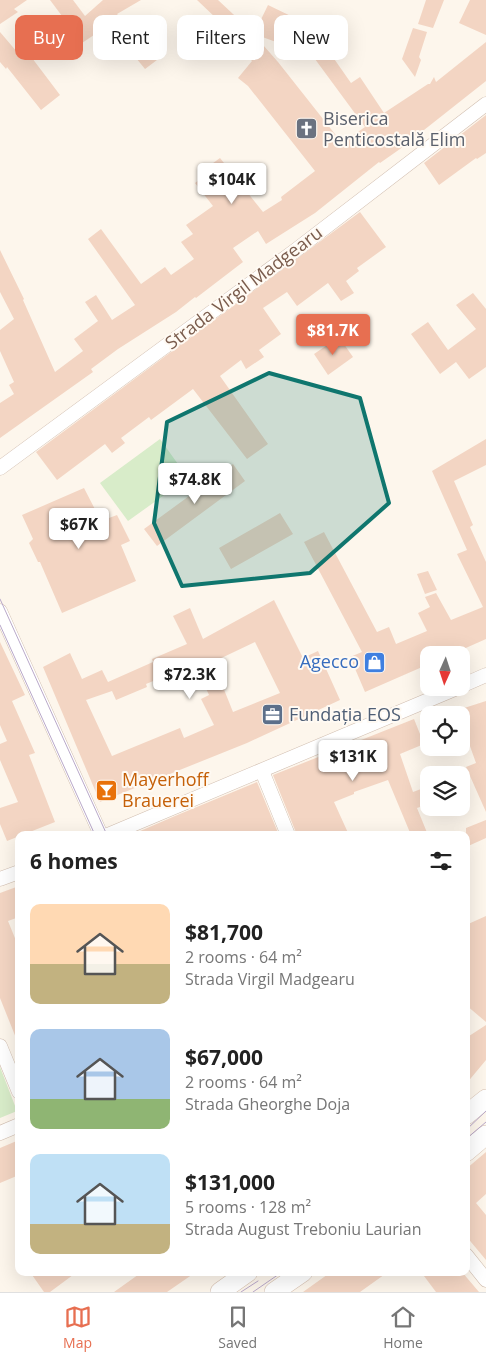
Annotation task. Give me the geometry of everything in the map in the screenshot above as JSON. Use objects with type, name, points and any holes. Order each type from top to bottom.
[{"type":"main road","points":[[470,1112],[486,1099]]},
{"type":"main road","points":[[470,1149],[486,1135]]},
{"type":"main road","points":[[220,1292],[242,1276]]},
{"type":"main road","points":[[274,1292],[297,1276]]},
{"type":"street","name":"Strada Virgil Madgearu","points":[[0,468],[296,250],[486,104]]},
{"type":"street","points":[[0,611],[99,831]]},
{"type":"street","points":[[470,682],[486,675]]},
{"type":"street","points":[[117,831],[438,696]]},
{"type":"street","points":[[262,770],[286,831]]},
{"type":"street","points":[[0,879],[15,873]]},
{"type":"street","points":[[0,1046],[15,1082]]},
{"type":"street","points":[[0,1133],[15,1127]]},
{"type":"street","points":[[470,1260],[486,1280]]},
{"type":"highlighted area","points":[[269,373],[360,398],[389,503],[310,573],[182,586],[154,523],[167,422]]},
{"type":"green space","points":[[160,439],[188,478],[128,521],[100,483]]},
{"type":"green space","points":[[0,1067],[15,1106],[15,1112],[0,1118]]},
{"type":"building","points":[[0,0],[27,0],[14,9],[18,12],[0,24]]},
{"type":"building","points":[[50,0],[73,0],[85,16],[103,0],[141,0],[118,15],[93,15],[93,36],[83,42],[83,15],[61,15]]},
{"type":"building","points":[[197,0],[218,0],[234,15],[213,15]]},
{"type":"building","points":[[426,0],[444,0],[433,28],[418,24]]},
{"type":"building","points":[[470,0],[486,0],[486,35],[459,23]]},
{"type":"building","points":[[268,5],[289,15],[274,15],[274,41],[264,38],[263,15]]},
{"type":"building","points":[[413,28],[427,32],[415,77],[402,59]]},
{"type":"building","points":[[0,32],[15,50],[15,60],[34,60],[60,95],[41,110],[7,67],[6,69],[0,62]]},
{"type":"building","points":[[486,42],[486,81],[315,213],[266,244],[258,231],[233,248],[243,262],[176,312],[118,349],[91,369],[93,372],[0,438],[0,403],[14,394],[9,385],[14,382],[0,351],[0,330],[14,319],[0,292],[0,250],[24,299],[55,372],[83,351],[74,339],[98,321],[85,302],[96,295],[112,320],[135,305],[88,239],[101,229],[141,284],[165,267],[171,275],[194,259],[181,242],[193,234],[186,225],[213,206],[195,183],[212,170],[209,166],[220,158],[263,212],[282,200],[281,197],[315,171],[248,86],[238,78],[252,61],[264,60],[264,46],[342,143],[365,127],[316,60],[335,60],[351,83],[360,77],[384,113],[430,84],[434,77],[436,82]]},
{"type":"building","points":[[138,60],[157,60],[145,69]]},
{"type":"building","points":[[486,115],[486,153],[439,185],[424,163]]},
{"type":"building","points":[[360,212],[386,247],[357,268],[359,271],[346,281],[354,293],[341,301],[328,283],[297,306],[287,292],[263,308],[281,334],[259,350],[264,357],[246,369],[241,360],[220,376],[268,444],[247,459],[193,389],[151,420],[149,417],[121,438],[125,443],[112,453],[105,444],[57,480],[36,452]]},
{"type":"building","points":[[473,293],[486,309],[486,367],[469,379],[456,362],[440,374],[411,334],[428,322],[448,350],[476,329],[456,305]]},
{"type":"building","points":[[339,337],[353,357],[328,375],[314,354]]},
{"type":"building","points":[[486,439],[486,465],[454,481],[473,525],[470,527],[486,562],[486,639],[470,646],[420,646],[420,668],[365,692],[350,657],[362,652],[304,542],[324,532],[377,632],[389,627],[396,644],[427,631],[418,613],[430,607],[425,597],[436,593],[451,620],[483,607],[457,554],[467,550],[432,471]]},
{"type":"building","points":[[233,464],[245,481],[157,546],[144,529]]},
{"type":"building","points":[[84,488],[101,521],[117,515],[130,541],[121,545],[136,581],[62,613],[40,562],[38,562],[29,543],[33,539],[22,515]]},
{"type":"building","points":[[280,513],[293,534],[231,569],[219,548]]},
{"type":"building","points":[[428,571],[437,590],[425,594],[417,574]]},
{"type":"building","points":[[274,600],[303,658],[318,651],[340,700],[247,743],[100,802],[43,667],[70,653],[82,679],[102,670],[108,682],[153,662],[152,659],[187,644],[173,616],[190,608],[203,639]],"holes":[[[255,642],[280,693],[233,712],[213,662]],[[195,664],[209,695],[201,699],[214,725],[184,738],[180,728],[112,756],[86,700],[112,691],[116,700],[147,687],[146,684]]]},
{"type":"building","points":[[0,642],[25,695],[12,701],[35,753],[29,755],[55,822],[32,831],[15,831],[15,838],[7,841],[0,824],[0,808],[18,802],[0,760],[0,744],[7,741],[0,725]]},
{"type":"building","points":[[486,701],[486,812],[470,776],[468,766],[476,763],[470,746],[470,706]]},
{"type":"building","points":[[414,719],[420,734],[420,746],[400,754],[413,792],[420,789],[420,807],[417,808],[426,831],[409,831],[388,780],[354,792],[354,794],[334,802],[347,831],[295,831],[273,775]]},
{"type":"building","points":[[257,782],[277,831],[140,831]]},
{"type":"building","points":[[486,820],[486,838],[470,845],[470,831],[466,831],[466,828]]},
{"type":"building","points":[[15,887],[15,918],[8,921],[15,938],[15,1036],[0,998],[0,893]]},
{"type":"building","points":[[486,916],[486,1022],[470,1008],[470,923]]},
{"type":"building","points":[[486,1025],[486,1060],[470,1079],[470,1035]]},
{"type":"building","points":[[15,1142],[15,1177],[0,1183],[0,1148]]},
{"type":"building","points":[[486,1152],[486,1194],[476,1203],[486,1215],[486,1260],[470,1241],[470,1166]]},
{"type":"building","points":[[33,1276],[72,1276],[50,1292],[44,1292]]},
{"type":"building","points":[[136,1276],[190,1276],[167,1292],[114,1292]]},
{"type":"building","points":[[325,1276],[382,1276],[360,1292],[303,1292]]},
{"type":"building","points":[[424,1276],[465,1276],[479,1292],[436,1292]]},
{"type":"tram line","points":[[0,599],[105,831]]},
{"type":"tram line","points":[[0,625],[93,831]]},
{"type":"tram line","points":[[470,1126],[486,1111]]},
{"type":"tram line","points":[[470,1136],[486,1122]]},
{"type":"tram line","points":[[253,1292],[276,1276]]},
{"type":"tram line","points":[[241,1292],[258,1281]]},
{"type":"place","name":"Biserica Penticostală Elim","points":[[307,129]]},
{"type":"place","name":"Agecco","points":[[375,662]]},
{"type":"place","name":"Fundația EOS","points":[[273,715]]},
{"type":"place","name":"Mayerhoff Brauerei","points":[[106,790]]}]
